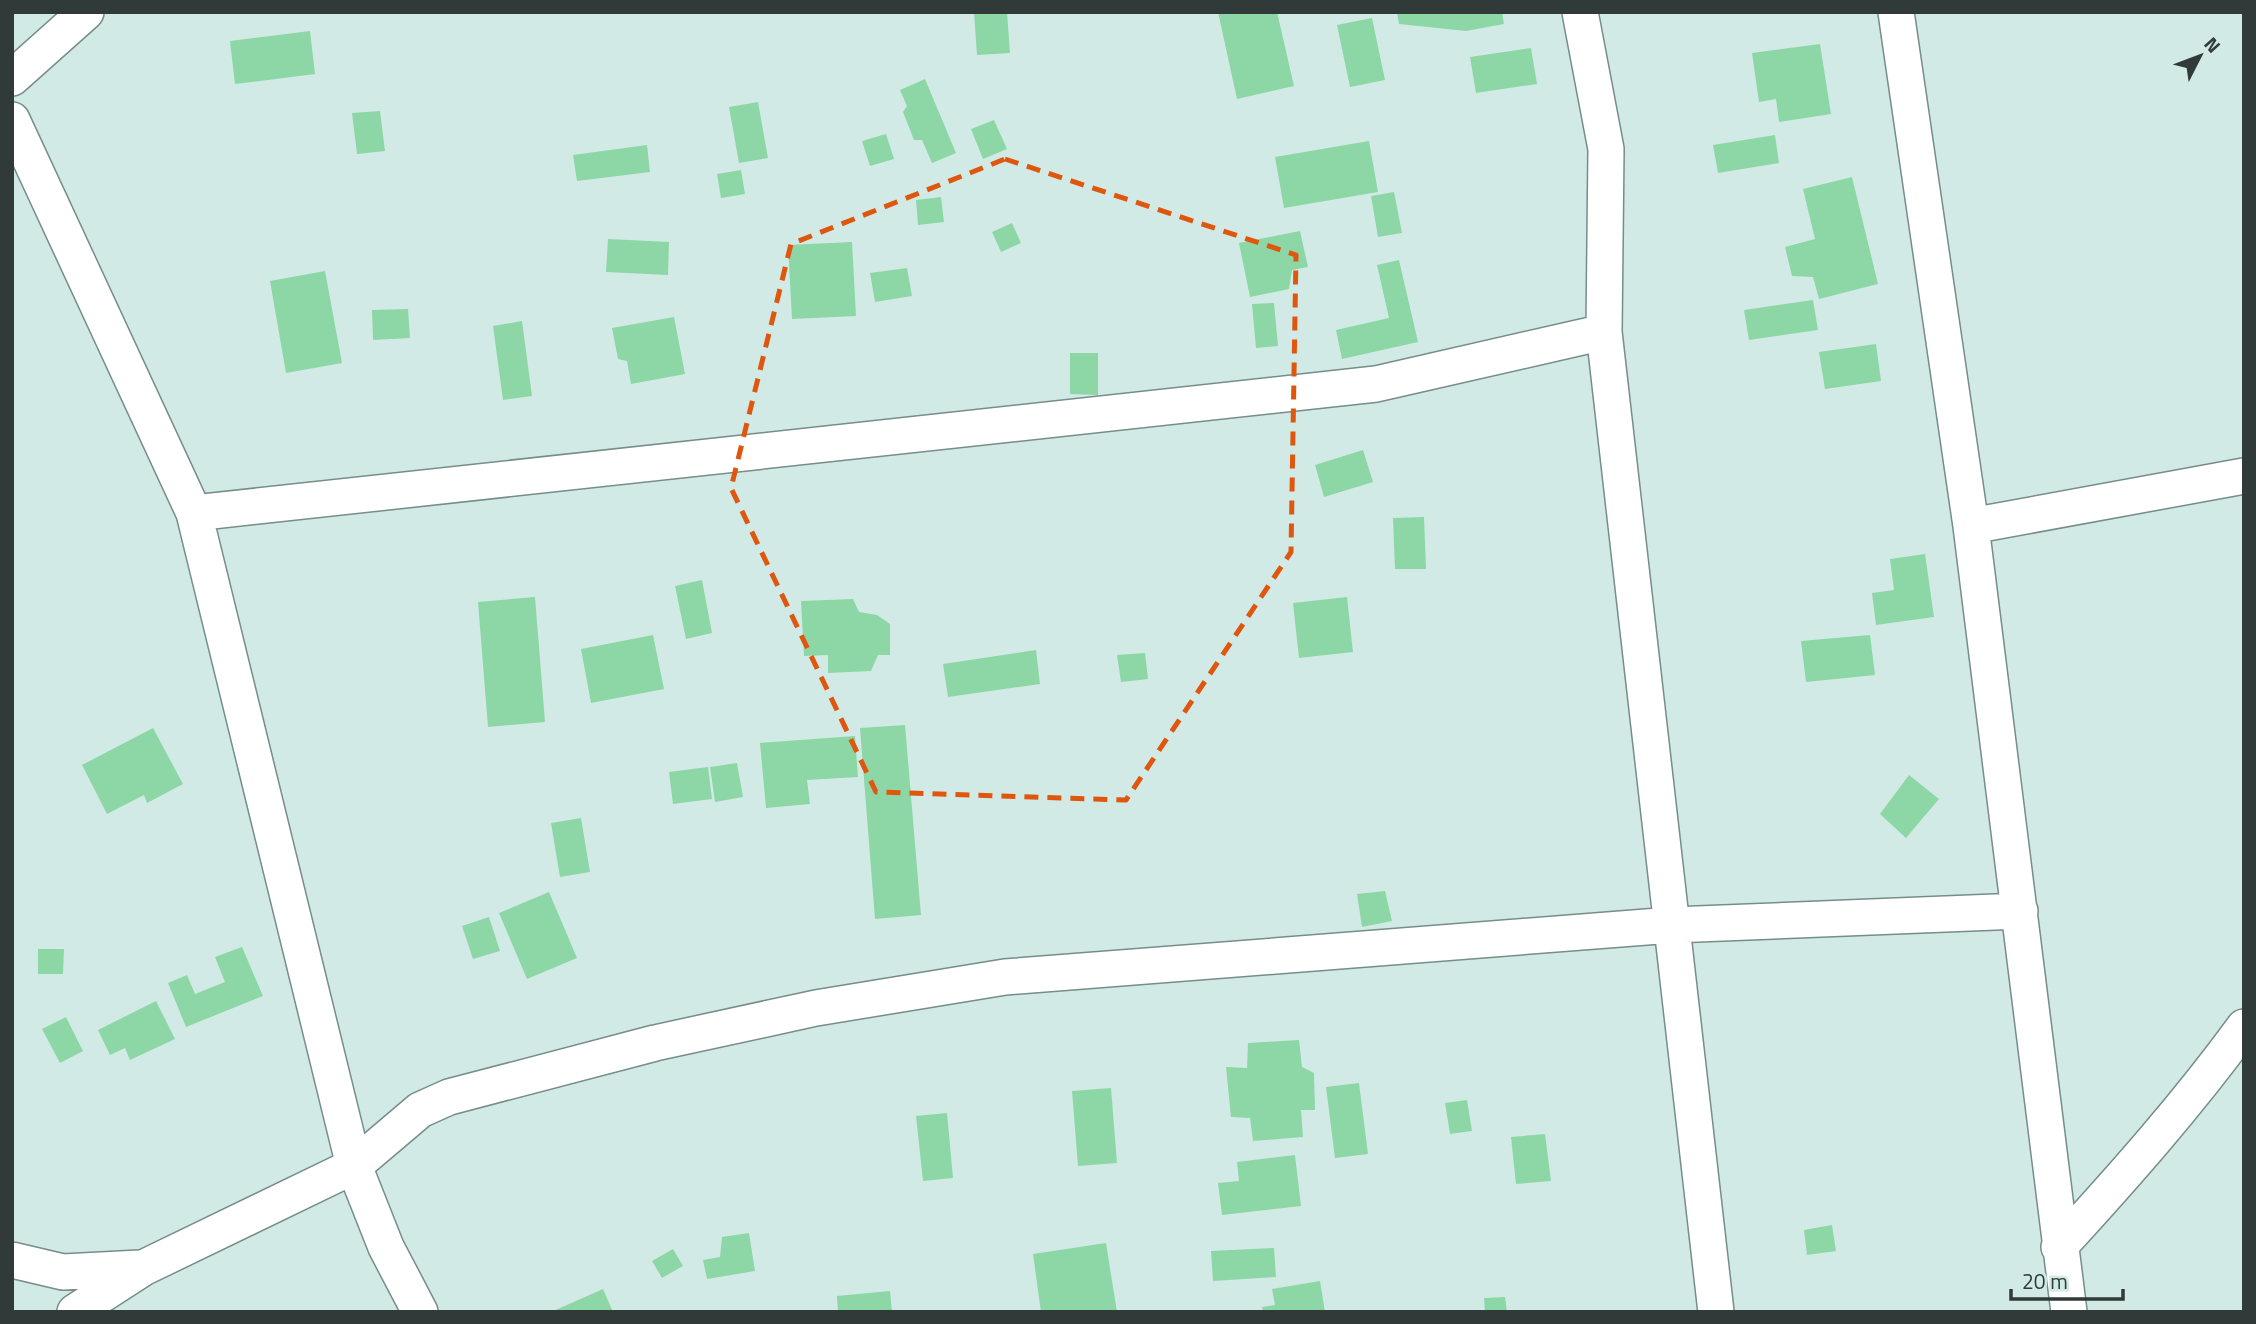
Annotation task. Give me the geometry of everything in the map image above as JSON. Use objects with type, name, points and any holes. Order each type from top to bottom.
[{"type":"street","points":[[12,78],[86,12]]},
{"type":"street","points":[[1580,12],[1606,149],[1604,331],[1716,1312]]},
{"type":"street","points":[[1896,12],[1971,526],[2069,1312]]},
{"type":"street","points":[[12,120],[194,513],[354,1166],[386,1247],[420,1312]]},
{"type":"street","points":[[194,513],[1376,384],[1604,331]]},
{"type":"street","points":[[1971,526],[2244,476]]},
{"type":"street","points":[[75,1312],[143,1268],[354,1166],[420,1110],[449,1097],[655,1043],[816,1008],[1005,977],[1672,925],[2021,911]]},
{"type":"street","points":[[2059,1247],[2155,1140],[2244,1027]]},
{"type":"street","points":[[12,1260],[63,1272],[143,1268]]},
{"type":"highlighted area","points":[[1005,159],[1296,255],[1291,552],[1126,800],[876,792],[731,488],[791,244]]},
{"type":"building","points":[[974,12],[1007,12],[1010,53],[977,55]]},
{"type":"building","points":[[1218,12],[1277,12],[1294,86],[1237,99]]},
{"type":"building","points":[[1397,12],[1502,12],[1504,24],[1466,31],[1399,24]]},
{"type":"building","points":[[1372,18],[1385,80],[1350,87],[1337,25]]},
{"type":"building","points":[[310,31],[315,74],[235,84],[230,41]]},
{"type":"building","points":[[1820,44],[1831,114],[1779,122],[1776,99],[1759,102],[1752,53]]},
{"type":"building","points":[[1531,48],[1537,84],[1476,93],[1470,57]]},
{"type":"building","points":[[925,79],[956,153],[932,163],[922,140],[914,140],[903,112],[907,106],[900,90]]},
{"type":"building","points":[[758,102],[768,158],[739,163],[729,107]]},
{"type":"building","points":[[380,111],[385,151],[357,154],[352,113]]},
{"type":"building","points":[[994,120],[1007,149],[983,159],[971,129]]},
{"type":"building","points":[[886,134],[894,159],[870,166],[862,141]]},
{"type":"building","points":[[1775,135],[1779,163],[1718,173],[1713,145]]},
{"type":"building","points":[[1369,141],[1378,192],[1284,208],[1275,157]]},
{"type":"building","points":[[647,145],[650,172],[577,181],[573,155]]},
{"type":"building","points":[[741,170],[745,194],[721,198],[717,174]]},
{"type":"building","points":[[1852,177],[1878,284],[1819,299],[1813,277],[1792,276],[1785,247],[1815,239],[1803,189]]},
{"type":"building","points":[[1394,192],[1402,233],[1378,237],[1371,196]]},
{"type":"building","points":[[941,197],[944,222],[918,225],[916,200]]},
{"type":"building","points":[[1012,223],[1021,243],[1001,252],[992,232]]},
{"type":"building","points":[[1300,231],[1308,267],[1292,270],[1289,289],[1250,297],[1239,243]]},
{"type":"building","points":[[608,239],[669,242],[668,275],[606,272]]},
{"type":"building","points":[[852,242],[856,316],[792,319],[788,245]]},
{"type":"building","points":[[1399,260],[1418,342],[1342,359],[1336,330],[1389,318],[1377,265]]},
{"type":"building","points":[[907,268],[912,296],[875,302],[870,273]]},
{"type":"building","points":[[325,271],[342,363],[286,373],[270,281]]},
{"type":"building","points":[[1813,300],[1818,330],[1749,340],[1744,310]]},
{"type":"building","points":[[1274,303],[1278,346],[1256,348],[1252,304]]},
{"type":"building","points":[[408,309],[410,338],[373,340],[372,310]]},
{"type":"building","points":[[674,317],[685,374],[631,384],[627,361],[618,359],[612,328]]},
{"type":"building","points":[[522,321],[532,396],[503,400],[493,326]]},
{"type":"building","points":[[1876,344],[1881,381],[1825,389],[1819,352]]},
{"type":"building","points":[[1070,353],[1098,353],[1098,395],[1070,394]]},
{"type":"building","points":[[1363,450],[1373,482],[1324,497],[1315,465]]},
{"type":"building","points":[[1424,517],[1426,569],[1395,569],[1393,518]]},
{"type":"building","points":[[1925,554],[1934,617],[1876,625],[1872,593],[1894,590],[1890,559]]},
{"type":"building","points":[[702,580],[712,633],[686,639],[675,586]]},
{"type":"building","points":[[535,597],[545,722],[488,727],[478,602]]},
{"type":"building","points":[[1347,597],[1353,652],[1299,658],[1293,603]]},
{"type":"building","points":[[853,599],[859,612],[877,615],[890,624],[890,655],[878,655],[871,671],[828,673],[828,655],[804,656],[801,601]]},
{"type":"building","points":[[653,635],[664,689],[591,703],[581,649]]},
{"type":"building","points":[[1870,635],[1875,675],[1806,682],[1801,641]]},
{"type":"building","points":[[1036,650],[1040,684],[948,697],[943,664]]},
{"type":"building","points":[[1145,653],[1148,679],[1121,682],[1117,655]]},
{"type":"building","points":[[905,725],[921,915],[875,919],[860,728]]},
{"type":"building","points":[[153,728],[183,784],[147,803],[144,795],[107,814],[82,765]]},
{"type":"building","points":[[855,736],[858,777],[807,780],[810,804],[766,808],[760,743]]},
{"type":"building","points":[[737,763],[743,797],[715,802],[710,767]]},
{"type":"building","points":[[708,767],[712,799],[673,804],[669,772]]},
{"type":"building","points":[[1909,775],[1939,799],[1906,838],[1880,814]]},
{"type":"building","points":[[581,818],[590,872],[560,877],[551,823]]},
{"type":"building","points":[[1385,891],[1392,921],[1362,927],[1357,894]]},
{"type":"building","points":[[549,892],[577,958],[527,979],[499,913]]},
{"type":"building","points":[[489,917],[500,951],[473,959],[462,926]]},
{"type":"building","points":[[242,947],[263,996],[186,1027],[168,983],[187,975],[195,994],[225,982],[215,957]]},
{"type":"building","points":[[38,949],[64,949],[63,974],[38,974]]},
{"type":"building","points":[[156,1001],[175,1039],[130,1060],[125,1048],[110,1055],[98,1030]]},
{"type":"building","points":[[66,1017],[83,1051],[60,1063],[42,1029]]},
{"type":"building","points":[[1299,1040],[1302,1067],[1314,1073],[1315,1110],[1301,1110],[1303,1137],[1253,1141],[1250,1118],[1231,1117],[1226,1067],[1247,1068],[1248,1043]]},
{"type":"building","points":[[1359,1083],[1368,1154],[1335,1158],[1326,1087]]},
{"type":"building","points":[[1111,1088],[1117,1163],[1078,1166],[1072,1091]]},
{"type":"building","points":[[1467,1100],[1472,1131],[1450,1134],[1445,1103]]},
{"type":"building","points":[[947,1113],[953,1178],[923,1181],[916,1116]]},
{"type":"building","points":[[1545,1134],[1551,1181],[1516,1184],[1511,1137]]},
{"type":"building","points":[[1295,1155],[1301,1206],[1222,1215],[1218,1183],[1239,1181],[1237,1162]]},
{"type":"building","points":[[1832,1225],[1836,1251],[1807,1255],[1804,1230]]},
{"type":"building","points":[[749,1233],[755,1271],[707,1279],[703,1260],[720,1257],[722,1237]]},
{"type":"building","points":[[1106,1243],[1117,1312],[1041,1312],[1033,1254]]},
{"type":"building","points":[[1274,1248],[1276,1277],[1213,1281],[1211,1251]]},
{"type":"building","points":[[673,1249],[683,1266],[662,1278],[652,1261]]},
{"type":"building","points":[[1320,1281],[1325,1312],[1263,1312],[1262,1307],[1275,1305],[1272,1289]]},
{"type":"building","points":[[603,1289],[613,1312],[551,1312]]},
{"type":"building","points":[[890,1291],[892,1312],[838,1312],[837,1296]]},
{"type":"building","points":[[1505,1297],[1507,1312],[1485,1312],[1484,1298]]}]
